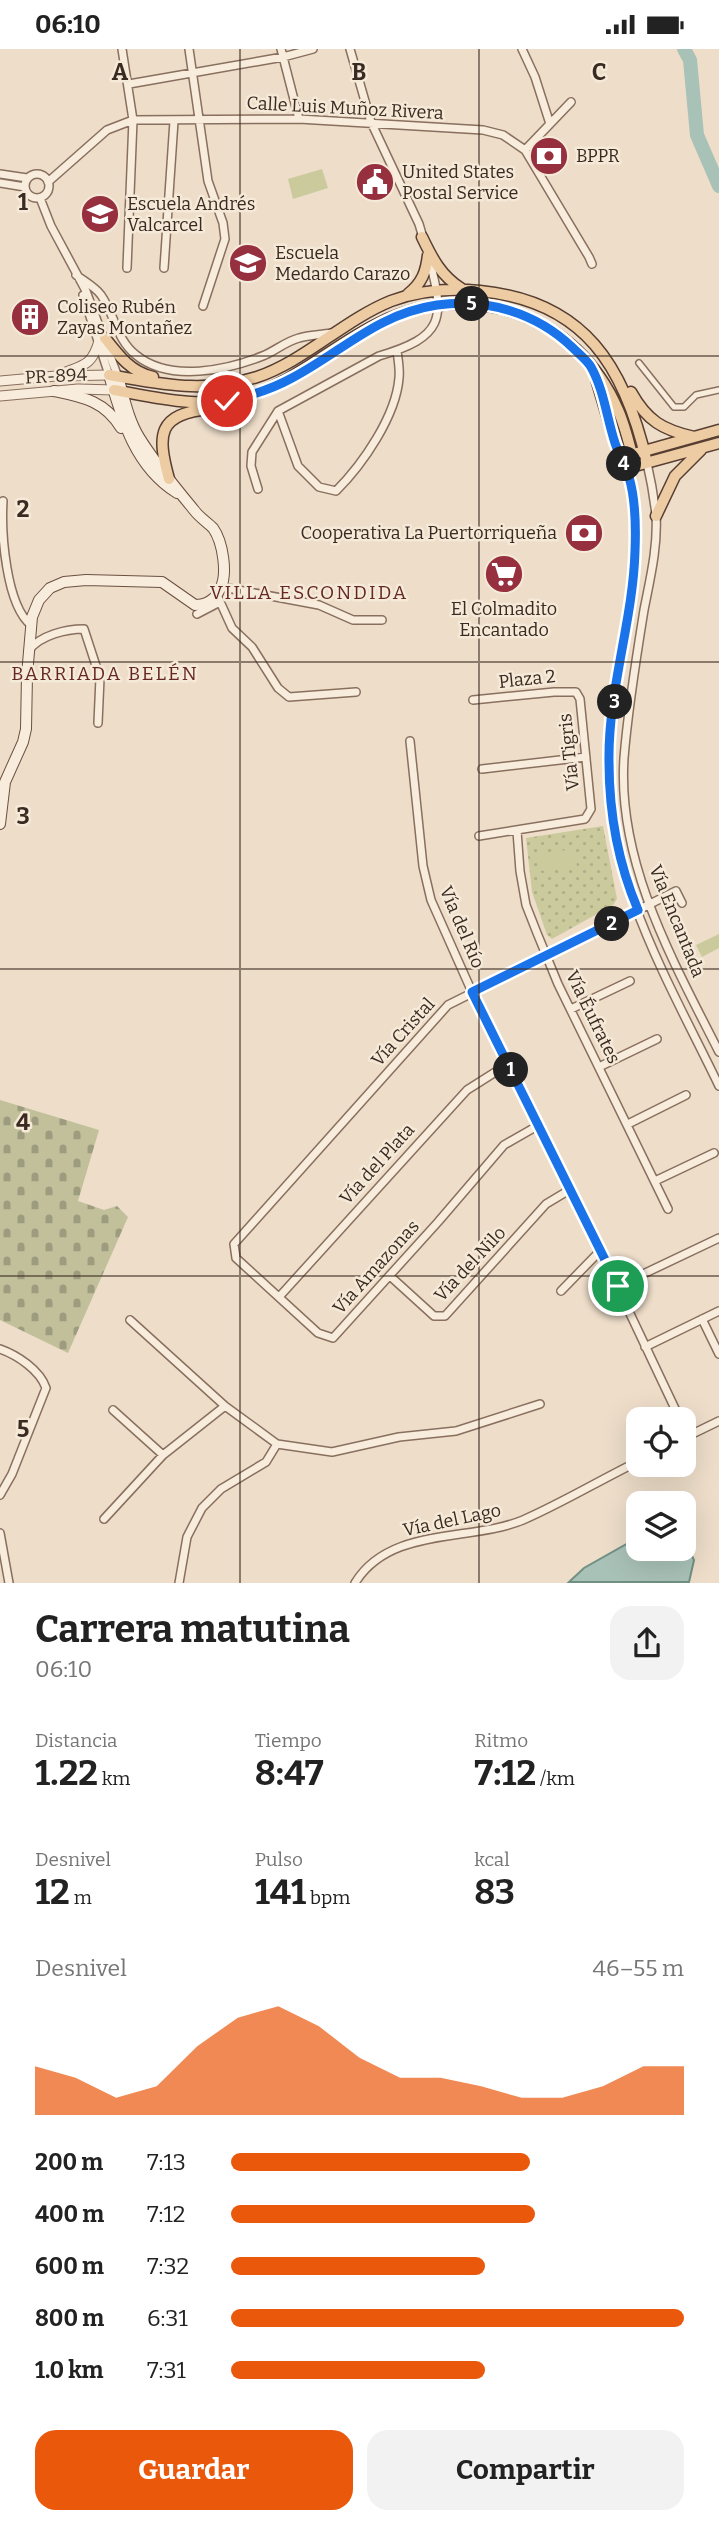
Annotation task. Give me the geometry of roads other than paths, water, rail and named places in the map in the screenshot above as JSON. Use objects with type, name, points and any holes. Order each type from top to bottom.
[{"type":"main road","points":[[422,237],[441,272],[464,290]]},
{"type":"main road","points":[[404,297],[421,282],[428,255]]},
{"type":"main road","points":[[127,434],[114,376],[174,386],[206,387],[257,376],[291,360],[376,308],[404,297],[437,290],[464,290],[497,293],[546,306],[585,334],[618,371],[635,401],[649,417],[671,432],[700,436]]},
{"type":"main road","points":[[118,391],[183,403],[213,403],[243,397],[294,377],[378,323],[402,313],[438,305],[489,305],[529,317],[566,341],[591,366],[618,409],[632,454],[631,467]]},
{"type":"main road","points":[[102,340],[136,371],[168,380],[174,386]]},
{"type":"main road","points":[[603,354],[630,405],[647,463]]},
{"type":"main road","points":[[591,366],[616,446],[631,467]]},
{"type":"main road","points":[[54,391],[101,404],[127,434],[142,459],[164,485],[184,496]]},
{"type":"main road","points":[[0,824],[5,782],[26,729],[31,625],[39,600],[50,588],[64,582],[86,580],[162,582],[195,605],[206,604],[220,595],[226,569],[215,530],[195,512],[136,432],[118,391]]},
{"type":"main road","points":[[169,479],[161,445],[162,436],[172,421],[183,413],[234,405],[243,397]]},
{"type":"main road","points":[[632,454],[719,430]]},
{"type":"main road","points":[[631,467],[711,446]]},
{"type":"main road","points":[[656,516],[675,476],[711,446]]},
{"type":"street","points":[[121,49],[133,120],[127,268]]},
{"type":"street","points":[[189,49],[208,181],[223,223],[225,239],[203,306]]},
{"type":"street","points":[[129,84],[313,49]]},
{"type":"street","points":[[258,489],[251,465],[252,452],[278,411],[379,355],[397,351],[428,335],[434,328],[438,305],[437,290],[419,224],[371,122],[351,49]]},
{"type":"street","points":[[522,49],[535,77],[550,124]]},
{"type":"street","points":[[282,53],[299,119]]},
{"type":"street","points":[[571,102],[525,150],[592,264]]},
{"type":"street","name":"Calle Luis Muñoz Rivera","points":[[48,182],[107,130],[133,120],[299,119],[483,130],[503,135],[525,150]]},
{"type":"street","points":[[165,264],[174,121]]},
{"type":"street","points":[[0,174],[27,178],[39,174],[48,182],[47,193],[40,198],[32,197],[24,187],[0,183]]},
{"type":"street","points":[[24,187],[27,178]]},
{"type":"street","points":[[40,198],[51,226],[86,291],[114,376]]},
{"type":"street","points":[[76,275],[102,296],[125,344],[147,363],[158,366],[192,371],[227,367],[268,353],[297,338],[332,333]]},
{"type":"street","points":[[55,376],[88,364],[102,340]]},
{"type":"street","points":[[278,411],[298,466],[319,488],[337,491],[357,470],[394,405],[400,377],[397,351]]},
{"type":"street","points":[[639,363],[674,407],[684,407],[696,395],[719,390]]},
{"type":"street","name":"PR-894","points":[[0,381],[55,376],[114,376]]},
{"type":"street","name":"PR-894","points":[[0,395],[78,389],[118,391]]},
{"type":"street","name":"Vía Encantada","points":[[647,463],[656,516],[655,550],[636,657],[624,759],[625,813],[640,881],[692,1000],[719,1052]]},
{"type":"street","name":"Vía Encantada","points":[[631,467],[635,554],[608,758],[611,815],[628,886],[719,1086]]},
{"type":"street","points":[[3,501],[6,569],[17,610],[31,625]]},
{"type":"street","points":[[220,595],[232,628],[252,647],[278,688],[289,697],[356,692]]},
{"type":"street","points":[[197,614],[220,595],[319,605],[353,619],[383,620]]},
{"type":"street","points":[[29,650],[42,639],[68,629],[84,629],[100,678],[97,723]]},
{"type":"street","name":"Plaza 2","points":[[473,700],[566,691],[576,692],[580,699]]},
{"type":"street","name":"Vía Tigris","points":[[479,836],[585,819],[591,809],[580,699]]},
{"type":"street","name":"Vía del Río","points":[[410,741],[423,866],[431,900],[472,992],[572,1189],[674,1407]]},
{"type":"street","points":[[482,769],[586,757]]},
{"type":"street","name":"Vía Éufrates","points":[[517,831],[526,905],[546,957],[668,1209]]},
{"type":"street","name":"Vía Cristal","points":[[235,1251],[234,1244],[448,1005],[676,891],[682,903]]},
{"type":"street","points":[[571,1009],[630,981]]},
{"type":"street","points":[[599,1066],[657,1039]]},
{"type":"street","name":"Vía del Plata","points":[[279,1297],[467,1090],[508,1064]]},
{"type":"street","points":[[628,1124],[686,1095]]},
{"type":"street","name":"Vía Amazonas","points":[[235,1251],[236,1258],[318,1333],[333,1338],[504,1145],[539,1125]]},
{"type":"street","points":[[655,1181],[714,1153]]},
{"type":"street","name":"Vía del Nilo","points":[[390,1276],[434,1316],[445,1316],[546,1204],[572,1189]]},
{"type":"street","points":[[618,1286],[719,1238]]},
{"type":"street","points":[[561,1291],[600,1251]]},
{"type":"street","points":[[645,1347],[719,1311]]},
{"type":"street","points":[[702,1319],[719,1354]]},
{"type":"street","points":[[130,1320],[225,1406],[277,1444],[332,1452],[399,1437],[456,1431],[540,1403]]},
{"type":"street","points":[[0,1349],[14,1354],[43,1379],[46,1388],[12,1474],[0,1495]]},
{"type":"street","points":[[104,1519],[163,1455],[225,1406]]},
{"type":"street","points":[[113,1410],[163,1455]]},
{"type":"street","points":[[696,1432],[719,1421]]},
{"type":"street","points":[[179,1583],[187,1537],[202,1509],[221,1489],[266,1462],[277,1444]]},
{"type":"street","name":"Vía del Lago","points":[[355,1583],[375,1561],[407,1544],[499,1528],[523,1520],[626,1468]]},
{"type":"street","points":[[0,1533],[9,1583]]},
{"type":"waterway","points":[[684,49],[690,60],[697,135],[719,186]]},
{"type":"place","name":"BPPR","points":[[549,156]]},
{"type":"place","name":"United States Postal Service","points":[[375,182]]},
{"type":"place","name":"Escuela Andrés Valcarcel","points":[[100,214]]},
{"type":"place","name":"Escuela Medardo Carazo","points":[[248,263]]},
{"type":"place","name":"Coliseo Rubén Zayas Montañez","points":[[30,317]]},
{"type":"place","name":"Cooperativa La Puertorriqueña","points":[[584,533]]},
{"type":"place","name":"El Colmadito Encantado","points":[[504,574]]},
{"type":"district","name":"VILLA ESCONDIDA","points":[[309,592]]},
{"type":"district","name":"BARRIADA BELÉN","points":[[105,673]]}]
